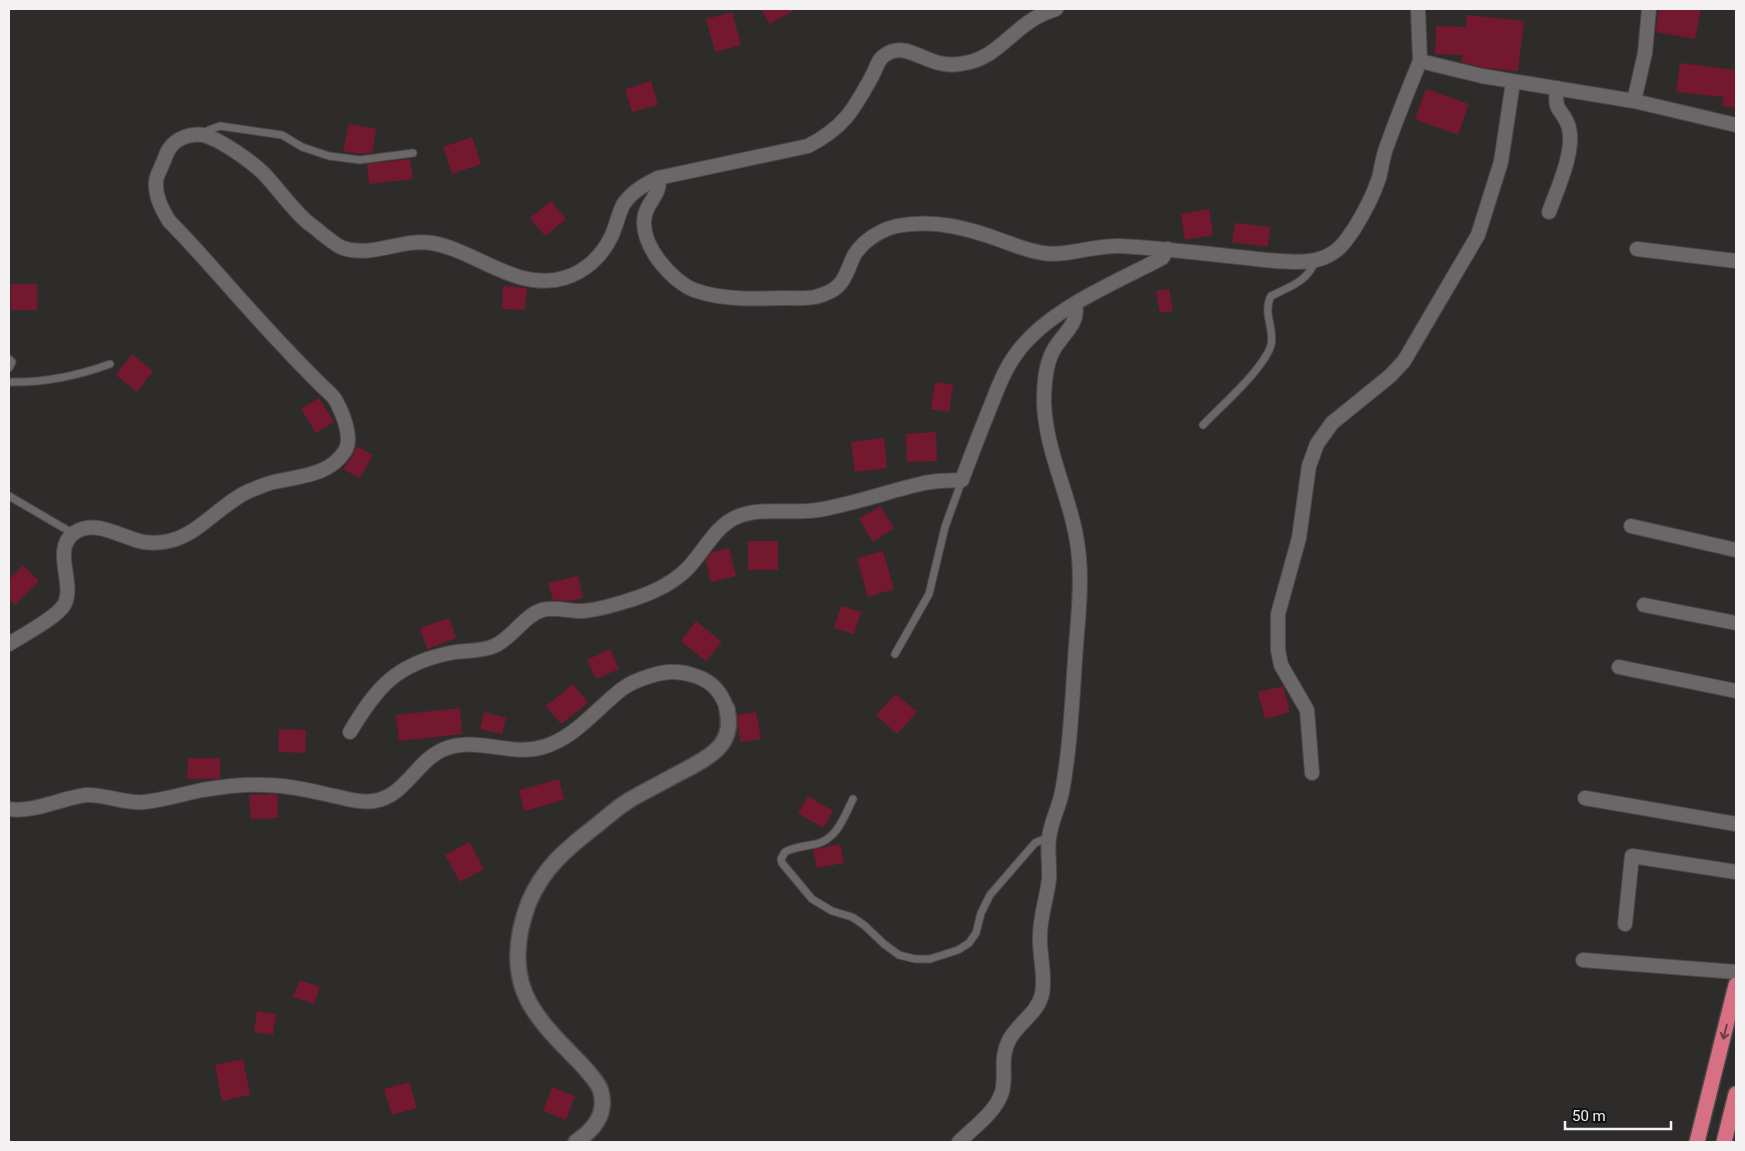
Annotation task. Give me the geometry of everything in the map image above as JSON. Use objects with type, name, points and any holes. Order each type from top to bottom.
[{"type":"highway","points":[[1697,1142],[1736,985]]},
{"type":"highway","points":[[1724,1142],[1736,1094]]},
{"type":"street","points":[[9,644],[52,617],[64,605],[68,590],[64,554],[68,539],[82,529],[112,531],[142,542],[169,541],[197,528],[228,503],[244,494],[274,482],[320,471],[340,457],[348,445],[347,428],[336,400],[237,296],[169,221],[161,208],[156,193],[156,181],[170,148],[177,140],[189,135],[202,135],[217,140],[233,150],[264,174],[303,218],[340,247],[354,251],[370,251],[414,242],[432,243],[450,248],[530,280],[544,281],[564,278],[580,272],[595,261],[604,251],[624,204],[639,189],[658,178],[808,146],[825,138],[853,111],[884,55],[893,51],[904,50],[938,63],[952,65],[966,63],[994,51],[1029,22],[1056,9]]},
{"type":"street","points":[[658,178],[659,188],[645,214],[645,234],[667,271],[682,284],[696,291],[738,298],[813,297],[825,294],[835,289],[842,282],[856,252],[867,241],[879,233],[894,227],[911,224],[954,226],[1029,251],[1046,254],[1106,246],[1168,249],[1268,260],[1315,260],[1328,256],[1342,246],[1364,214],[1372,196],[1389,138],[1420,61],[1418,9]]},
{"type":"street","points":[[1634,101],[1645,53],[1648,9]]},
{"type":"street","points":[[1420,61],[1513,82],[1634,101],[1736,125]]},
{"type":"street","points":[[1312,773],[1307,710],[1281,665],[1278,650],[1278,614],[1300,538],[1310,466],[1317,444],[1332,423],[1390,376],[1404,361],[1478,235],[1501,162],[1513,82]]},
{"type":"street","points":[[1549,212],[1567,163],[1570,142],[1570,129],[1558,111],[1556,104],[1557,88]]},
{"type":"street","points":[[350,732],[373,696],[404,669],[437,656],[493,646],[503,640],[532,615],[543,610],[590,611],[644,596],[669,583],[688,569],[721,528],[739,516],[756,513],[820,510],[938,480],[962,480],[1003,376],[1016,353],[1037,330],[1075,305],[1162,258],[1168,249]]},
{"type":"street","points":[[1637,249],[1736,261]]},
{"type":"street","points":[[959,1142],[988,1114],[999,1100],[1003,1082],[1002,1063],[1008,1043],[1035,1009],[1042,994],[1040,938],[1049,878],[1049,837],[1062,794],[1070,724],[1080,573],[1078,542],[1048,436],[1044,387],[1053,350],[1076,318],[1075,305]]},
{"type":"street","points":[[1631,526],[1736,550]]},
{"type":"street","points":[[1644,605],[1736,623]]},
{"type":"street","points":[[1619,667],[1736,692]]},
{"type":"street","points":[[9,809],[29,808],[87,795],[142,802],[205,790],[265,784],[360,802],[374,801],[395,793],[429,759],[440,751],[452,746],[464,744],[525,750],[541,748],[555,744],[569,735],[623,688],[636,681],[669,671],[682,672],[707,681],[717,689],[727,709],[729,721],[728,732],[724,742],[715,751],[693,765],[627,802],[565,850],[550,866],[537,885],[520,928],[518,967],[522,986],[530,1003],[537,1016],[589,1073],[601,1091],[602,1104],[600,1116],[594,1127],[576,1142]]},
{"type":"street","points":[[1585,798],[1736,824]]},
{"type":"street","points":[[1625,924],[1632,856],[1736,872]]},
{"type":"street","points":[[1583,960],[1736,972]]},
{"type":"lane","points":[[202,135],[220,126],[282,136],[302,147],[329,156],[360,160],[414,153]]},
{"type":"lane","points":[[1203,425],[1257,369],[1268,353],[1272,336],[1267,307],[1271,296],[1300,282],[1311,271],[1315,260]]},
{"type":"lane","points":[[9,359],[12,362],[9,368]]},
{"type":"lane","points":[[9,382],[44,381],[66,377],[110,364]]},
{"type":"lane","points":[[895,654],[929,594],[944,527],[962,480]]},
{"type":"lane","points":[[9,496],[74,534]]},
{"type":"lane","points":[[853,800],[830,838],[819,843],[785,852],[782,855],[782,863],[812,899],[832,911],[852,917],[864,924],[891,950],[908,958],[930,959],[952,953],[964,947],[976,933],[981,913],[990,894],[1035,843],[1049,837]]},
{"type":"building","points":[[761,9],[796,9],[770,24]]},
{"type":"building","points":[[1659,9],[1701,9],[1695,39],[1656,32]]},
{"type":"building","points":[[732,12],[741,45],[715,52],[706,19]]},
{"type":"building","points":[[1467,15],[1524,21],[1518,71],[1485,68],[1462,62],[1463,55],[1435,54],[1436,26],[1466,27]]},
{"type":"building","points":[[1680,63],[1736,70],[1736,108],[1722,106],[1724,97],[1676,92]]},
{"type":"building","points":[[651,81],[658,105],[632,112],[625,89]]},
{"type":"building","points":[[1426,89],[1469,104],[1458,135],[1415,119]]},
{"type":"building","points":[[349,124],[376,129],[372,153],[361,154],[343,151]]},
{"type":"building","points":[[472,137],[481,164],[452,174],[443,147]]},
{"type":"building","points":[[410,159],[413,179],[369,184],[367,164]]},
{"type":"building","points":[[551,201],[566,219],[545,236],[530,218]]},
{"type":"building","points":[[1209,209],[1213,235],[1185,240],[1181,214]]},
{"type":"building","points":[[1235,223],[1270,227],[1268,247],[1232,242]]},
{"type":"building","points":[[11,284],[37,284],[37,310],[11,310]]},
{"type":"building","points":[[503,286],[527,288],[525,310],[502,309]]},
{"type":"building","points":[[1169,289],[1173,311],[1160,313],[1156,291]]},
{"type":"building","points":[[132,354],[153,371],[137,392],[116,375]]},
{"type":"building","points":[[935,382],[953,385],[949,412],[931,409]]},
{"type":"building","points":[[319,398],[334,422],[316,433],[301,409]]},
{"type":"building","points":[[936,432],[937,461],[907,462],[906,434]]},
{"type":"building","points":[[884,438],[887,468],[855,472],[851,442]]},
{"type":"building","points":[[356,446],[373,455],[360,478],[343,469],[353,455]]},
{"type":"building","points":[[880,506],[894,528],[873,542],[859,519]]},
{"type":"building","points":[[748,541],[778,541],[778,570],[748,570]]},
{"type":"building","points":[[729,548],[736,576],[711,582],[706,560],[712,552]]},
{"type":"building","points":[[883,551],[894,589],[868,597],[857,558]]},
{"type":"building","points":[[23,565],[39,581],[15,605],[9,599],[9,580]]},
{"type":"building","points":[[578,576],[583,598],[568,601],[553,600],[548,583]]},
{"type":"building","points":[[841,606],[861,612],[854,634],[834,628]]},
{"type":"building","points":[[449,618],[456,638],[427,649],[420,628]]},
{"type":"building","points":[[696,621],[722,642],[706,661],[681,641]]},
{"type":"building","points":[[610,649],[619,669],[596,679],[587,660]]},
{"type":"building","points":[[573,684],[588,703],[561,724],[546,706]]},
{"type":"building","points":[[1283,686],[1290,712],[1265,719],[1258,692]]},
{"type":"building","points":[[896,694],[917,712],[897,734],[876,715]]},
{"type":"building","points":[[460,708],[462,734],[399,741],[396,715]]},
{"type":"building","points":[[484,712],[506,718],[502,734],[480,729]]},
{"type":"building","points":[[756,712],[761,739],[740,742],[737,715]]},
{"type":"building","points":[[279,729],[306,730],[305,753],[278,752]]},
{"type":"building","points":[[188,758],[220,758],[220,779],[187,779]]},
{"type":"building","points":[[559,779],[564,800],[524,811],[519,790]]},
{"type":"building","points":[[277,794],[278,818],[251,819],[249,795]]},
{"type":"building","points":[[808,796],[833,811],[823,828],[798,813]]},
{"type":"building","points":[[469,842],[484,869],[460,882],[445,855]]},
{"type":"building","points":[[840,844],[844,863],[817,868],[813,850]]},
{"type":"building","points":[[300,980],[320,987],[314,1004],[293,997]]},
{"type":"building","points":[[257,1011],[276,1014],[273,1035],[254,1032]]},
{"type":"building","points":[[243,1059],[250,1095],[222,1101],[215,1065]]},
{"type":"building","points":[[409,1082],[417,1108],[392,1115],[384,1089]]},
{"type":"building","points":[[552,1087],[575,1096],[566,1120],[543,1111]]}]
